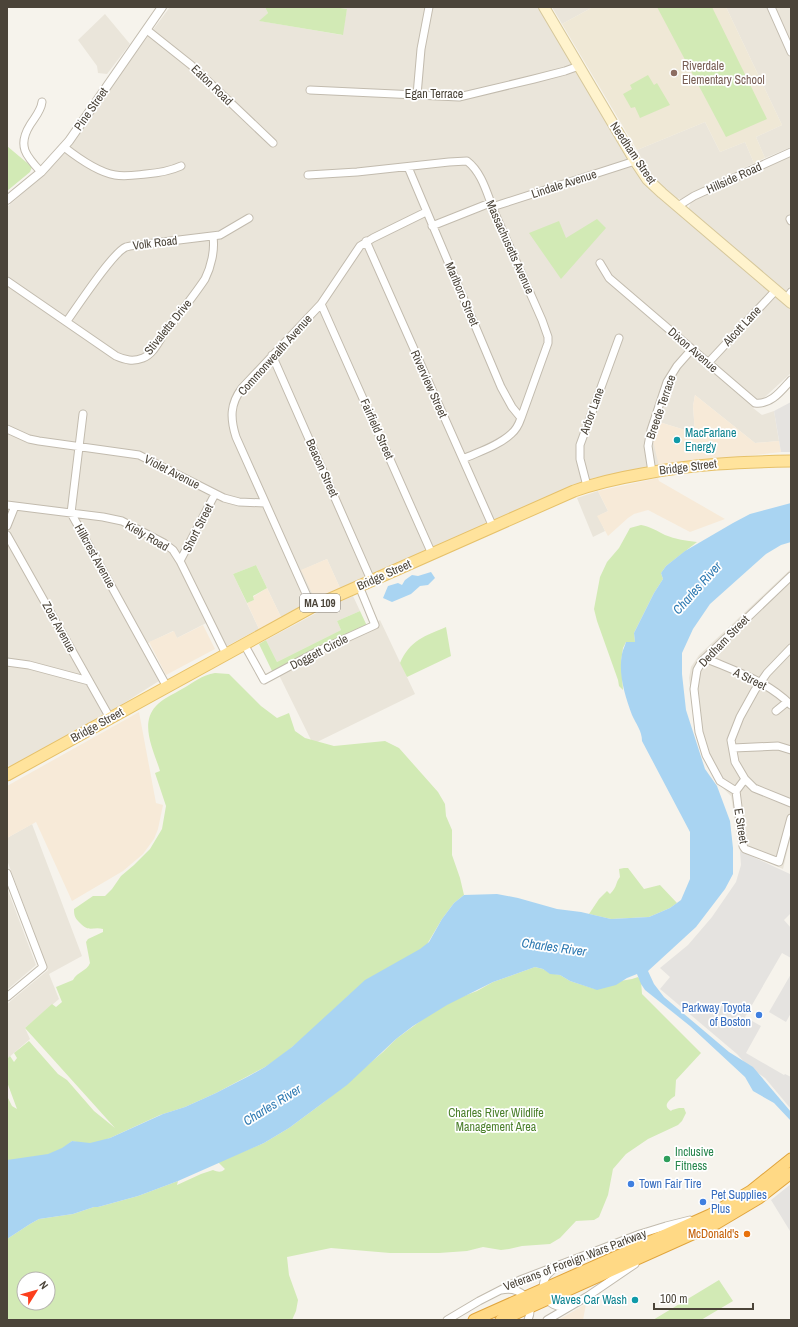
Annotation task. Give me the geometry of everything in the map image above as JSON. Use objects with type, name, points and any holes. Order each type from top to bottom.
[{"type":"highway","name":"Veterans of Foreign Wars Parkway","points":[[528,1302],[710,1215],[751,1191],[791,1159]]},
{"type":"highway","name":"Veterans of Foreign Wars Parkway","points":[[545,1294],[652,1253],[728,1217],[759,1198],[791,1172]]},
{"type":"highway","points":[[474,1320],[528,1302]]},
{"type":"highway","points":[[501,1320],[528,1302]]},
{"type":"main road","name":"Needham Street","points":[[544,7],[635,160],[654,186],[776,290],[789,298]]},
{"type":"main road","name":"Bridge Street","points":[[7,775],[312,607],[587,486],[652,472],[705,464],[791,461]]},
{"type":"street","name":"Pine Street","points":[[7,200],[41,172],[64,147],[162,7]]},
{"type":"street","points":[[417,95],[421,49],[429,7]]},
{"type":"street","points":[[771,7],[791,52]]},
{"type":"street","name":"Eaton Road","points":[[147,30],[191,65],[273,143]]},
{"type":"street","name":"Egan Terrace","points":[[310,90],[451,97],[467,95],[557,73],[579,66]]},
{"type":"street","points":[[41,172],[25,153],[23,143],[30,126],[40,110],[42,102]]},
{"type":"street","points":[[64,147],[94,167],[115,175],[126,176],[156,173],[182,166]]},
{"type":"street","name":"Hillside Road","points":[[678,206],[694,196],[791,152]]},
{"type":"street","name":"Lindale Avenue","points":[[432,226],[491,205],[635,160]]},
{"type":"street","name":"Massachusetts Avenue","points":[[308,175],[357,172],[467,161],[471,164],[482,181],[491,205],[542,320],[548,337],[548,343],[522,418],[517,428],[510,435],[491,446],[463,459]]},
{"type":"street","name":"Marlboro Street","points":[[408,167],[501,388],[512,407],[522,418]]},
{"type":"street","name":"Commonwealth Avenue","points":[[312,607],[236,437],[232,417],[234,401],[237,394],[321,304],[355,252],[366,242],[426,212]]},
{"type":"street","name":"Volk Road","points":[[67,321],[97,279],[119,252],[125,247],[138,244],[213,237],[226,232],[249,218]]},
{"type":"street","name":"Stivaletta Drive","points":[[7,281],[116,356],[125,360],[134,361],[144,358],[154,350],[165,332],[205,279],[210,264],[214,243],[213,237]]},
{"type":"street","name":"Riverview Street","points":[[366,242],[493,527]]},
{"type":"street","name":"Dixon Avenue","points":[[600,263],[609,278],[755,403],[762,404],[769,401],[791,380]]},
{"type":"street","name":"Alcott Lane","points":[[708,363],[776,290]]},
{"type":"street","name":"Fairfield Street","points":[[321,304],[432,554]]},
{"type":"street","name":"Arbor Lane","points":[[587,486],[580,459],[580,445],[620,338]]},
{"type":"street","name":"Breede Terrace","points":[[652,472],[648,446],[651,430],[667,382],[677,366],[692,349]]},
{"type":"street","name":"Beacon Street","points":[[272,355],[371,580]]},
{"type":"street","name":"Hillcrest Avenue","points":[[83,414],[71,513],[167,687]]},
{"type":"street","name":"Violet Avenue","points":[[7,430],[29,439],[139,455],[215,494],[239,502],[265,503]]},
{"type":"street","name":"Short Street","points":[[180,561],[215,494]]},
{"type":"street","name":"Kiely Road","points":[[7,505],[103,517],[122,521],[164,543],[173,550],[180,561],[226,654]]},
{"type":"street","points":[[7,526],[15,506]]},
{"type":"street","name":"Zoar Avenue","points":[[7,536],[110,718]]},
{"type":"street","name":"Dedham Street","points":[[736,791],[720,781],[706,755],[699,732],[694,689],[697,670],[705,658],[791,576]]},
{"type":"street","name":"Doggett Circle","points":[[244,644],[264,680],[323,648],[374,625],[359,586]]},
{"type":"street","points":[[791,648],[767,673],[761,682],[740,717],[731,740],[735,762],[745,779],[754,788],[791,803]]},
{"type":"street","name":"A Street","points":[[705,658],[761,682],[789,703]]},
{"type":"street","points":[[7,662],[29,665],[89,681]]},
{"type":"street","points":[[776,711],[789,703]]},
{"type":"street","points":[[733,748],[778,746],[791,750]]},
{"type":"street","points":[[736,791],[745,779]]},
{"type":"street","name":"E Street","points":[[736,791],[744,848],[779,862],[791,818]]},
{"type":"street","points":[[7,873],[43,967],[7,997]]},
{"type":"street","name":"Veterans of Foreign Wars Parkway","points":[[447,1320],[495,1292],[560,1264],[654,1229],[710,1215]]},
{"type":"street","name":"Veterans of Foreign Wars Parkway","points":[[547,1320],[576,1303],[652,1253]]},
{"type":"street","points":[[560,1264],[547,1275],[543,1285],[545,1294],[556,1306],[568,1306],[576,1303]]},
{"type":"street","points":[[495,1292],[511,1289],[522,1293],[528,1302],[530,1313],[528,1320]]},
{"type":"shaded area","points":[[170,7],[265,7],[268,13],[260,21],[342,35],[347,9],[334,7],[539,7],[647,186],[791,309],[791,373],[753,408],[762,415],[774,411],[779,441],[755,443],[695,395],[693,406],[695,433],[659,422],[659,466],[593,478],[340,588],[327,559],[302,570],[315,599],[281,617],[256,565],[233,574],[259,629],[227,646],[222,641],[212,620],[177,638],[173,631],[140,647],[159,681],[113,710],[10,768],[7,763],[7,207],[43,176]]},
{"type":"shaded area","points":[[552,7],[593,7],[562,24]]},
{"type":"shaded area","name":"Riverdale Elementary School","points":[[593,7],[726,7],[782,125],[756,137],[765,158],[754,163],[745,142],[720,152],[705,122],[637,150],[562,24]]},
{"type":"shaded area","points":[[726,7],[791,7],[791,147],[765,158],[756,137],[782,125]]},
{"type":"shaded area","points":[[105,14],[130,44],[107,74],[98,73],[97,66],[78,40]]},
{"type":"shaded area","points":[[705,122],[720,152],[745,142],[754,163],[681,199],[675,198],[651,176],[637,150]]},
{"type":"shaded area","points":[[791,156],[791,298],[688,210],[691,202]]},
{"type":"shaded area","points":[[695,395],[755,443],[779,441],[781,452],[659,466],[653,441],[659,422],[695,433],[693,406]]},
{"type":"shaded area","points":[[791,402],[791,452],[781,452],[774,411]]},
{"type":"shaded area","points":[[658,478],[659,481],[725,519],[690,532],[648,510],[634,514],[608,536],[597,516],[608,511],[598,491]]},
{"type":"shaded area","points":[[598,491],[608,511],[598,516],[605,531],[593,537],[577,498]]},
{"type":"shaded area","points":[[327,559],[340,588],[315,599],[301,570]]},
{"type":"shaded area","points":[[791,569],[791,836],[783,869],[740,851],[731,796],[717,782],[707,766],[696,732],[689,678],[691,667],[699,655]]},
{"type":"shaded area","points":[[267,588],[281,617],[259,629],[247,603],[254,600],[253,597]]},
{"type":"shaded area","points":[[353,596],[360,611],[337,621],[341,630],[277,662],[266,640],[322,610]]},
{"type":"shaded area","points":[[380,620],[415,694],[313,744],[277,671]]},
{"type":"shaded area","points":[[203,625],[215,649],[166,675],[149,642],[174,631],[177,638]]},
{"type":"shaded area","points":[[139,712],[156,803],[163,805],[158,829],[154,839],[143,854],[123,871],[72,901],[36,822],[7,838],[7,786]]},
{"type":"shaded area","points":[[32,824],[82,956],[49,974],[59,999],[25,1028],[30,1039],[7,1059],[7,1004],[48,970],[7,860],[7,838]]},
{"type":"shaded area","points":[[740,851],[790,874],[791,913],[784,920],[791,928],[791,958],[782,953],[745,1017],[761,1026],[746,1053],[784,1075],[785,1074],[791,1077],[791,1109],[765,1078],[748,1066],[737,1054],[660,989],[670,977],[660,968],[688,945],[712,917],[736,882],[741,865]]},
{"type":"shaded area","points":[[7,888],[36,965],[7,990]]},
{"type":"shaded area","points":[[791,974],[791,1013],[786,1022],[769,1012]]},
{"type":"shaded area","points":[[791,1184],[791,1230],[790,1231],[771,1200]]},
{"type":"shaded area","points":[[586,1304],[583,1320],[558,1320]]},
{"type":"green space","points":[[265,7],[334,7],[347,9],[343,35],[259,21],[268,13]]},
{"type":"green space","points":[[657,7],[712,7],[767,119],[726,137]]},
{"type":"green space","points":[[648,75],[654,85],[657,83],[670,105],[640,118],[635,107],[631,108],[623,94],[632,89],[630,85]]},
{"type":"green space","points":[[7,146],[32,167],[30,172],[7,191]]},
{"type":"green space","points":[[597,219],[606,228],[561,279],[529,233],[559,221],[566,238]]},
{"type":"green space","points":[[641,525],[673,538],[697,542],[666,566],[661,573],[663,579],[654,593],[634,633],[635,642],[626,642],[623,648],[621,662],[623,690],[619,686],[594,609],[600,577],[607,562],[619,548],[630,528]]},
{"type":"green space","points":[[256,565],[267,588],[253,596],[254,600],[247,603],[233,574]]},
{"type":"green space","points":[[360,611],[367,626],[273,673],[259,644],[266,640],[277,662],[341,630],[337,621]]},
{"type":"green space","points":[[446,627],[451,656],[407,677],[400,663],[408,649],[413,644],[431,633]]},
{"type":"green space","points":[[215,673],[229,674],[261,706],[277,718],[289,713],[295,731],[305,738],[334,746],[385,741],[399,748],[438,792],[445,804],[446,816],[452,830],[452,855],[464,895],[454,903],[442,919],[426,946],[349,995],[308,1034],[265,1067],[216,1093],[185,1107],[160,1115],[91,1145],[72,1141],[61,1150],[38,1158],[37,1156],[7,1162],[7,1096],[12,1106],[17,1109],[7,1082],[7,1059],[10,1056],[14,1062],[17,1058],[14,1053],[29,1041],[58,1074],[67,1080],[94,1111],[115,1128],[25,1028],[52,1004],[56,1007],[62,1002],[56,987],[73,980],[89,966],[90,963],[86,942],[88,939],[103,932],[103,929],[100,928],[89,929],[83,926],[76,918],[74,909],[93,896],[105,896],[121,876],[150,849],[162,829],[166,806],[155,773],[160,771],[149,738],[148,729],[151,713],[165,698],[202,677]]},
{"type":"green space","points":[[628,868],[644,889],[660,885],[677,903],[670,908],[649,917],[611,919],[589,914],[599,899],[607,891],[610,894],[613,891],[620,877],[619,869]]},
{"type":"green space","name":"Charles River Wildlife Management Area","points":[[535,967],[595,989],[614,982],[638,977],[641,981],[642,994],[701,1053],[676,1080],[675,1096],[667,1103],[668,1109],[671,1111],[684,1108],[686,1113],[682,1121],[678,1125],[648,1139],[626,1154],[613,1169],[608,1195],[599,1217],[594,1220],[576,1221],[560,1238],[550,1244],[522,1246],[501,1250],[483,1247],[467,1251],[439,1253],[390,1253],[331,1248],[287,1257],[289,1275],[298,1300],[296,1311],[292,1320],[7,1320],[7,1239],[39,1219],[73,1214],[138,1196],[178,1181],[177,1185],[213,1170],[221,1172],[225,1169],[218,1162],[264,1143],[289,1128],[324,1102],[383,1052],[396,1039],[445,1003],[477,991],[493,982]]},
{"type":"green space","points":[[719,1280],[733,1301],[701,1320],[653,1320]]},
{"type":"water","name":"Charles River","points":[[791,503],[791,542],[781,545],[766,554],[710,604],[693,629],[682,653],[682,674],[686,710],[705,769],[717,786],[730,821],[733,848],[733,874],[725,889],[696,927],[648,971],[654,984],[664,997],[729,1052],[753,1067],[791,1112],[791,1121],[774,1103],[753,1091],[745,1077],[690,1026],[645,990],[637,974],[616,985],[597,990],[570,981],[560,975],[550,974],[543,969],[535,967],[493,982],[447,1005],[413,1026],[396,1039],[347,1085],[289,1128],[264,1143],[178,1181],[138,1196],[73,1214],[39,1219],[7,1239],[7,1160],[48,1154],[62,1148],[72,1141],[90,1143],[110,1138],[163,1114],[185,1107],[216,1093],[265,1067],[292,1047],[365,980],[420,949],[429,942],[442,919],[454,903],[464,895],[497,894],[518,898],[557,909],[581,912],[611,919],[649,917],[670,908],[681,900],[690,879],[690,832],[642,741],[640,731],[632,715],[622,677],[622,652],[626,642],[635,642],[634,633],[654,593],[663,579],[661,573],[666,566],[685,551],[750,514]]},
{"type":"water","points":[[431,572],[435,578],[428,585],[420,586],[411,594],[392,602],[383,598],[388,586],[398,583],[402,585],[405,580],[412,575],[418,576]]},
{"type":"place","name":"Riverdale Elementary School","points":[[674,73]]},
{"type":"place","name":"MacFarlane Energy","points":[[677,440]]},
{"type":"place","name":"Parkway Toyota of Boston","points":[[759,1015]]},
{"type":"place","name":"Inclusive Fitness","points":[[667,1159]]},
{"type":"place","name":"Town Fair Tire","points":[[631,1184]]},
{"type":"place","name":"Pet Supplies Plus","points":[[703,1202]]},
{"type":"place","name":"McDonald's","points":[[747,1234]]},
{"type":"place","name":"Waves Car Wash","points":[[635,1300]]}]
